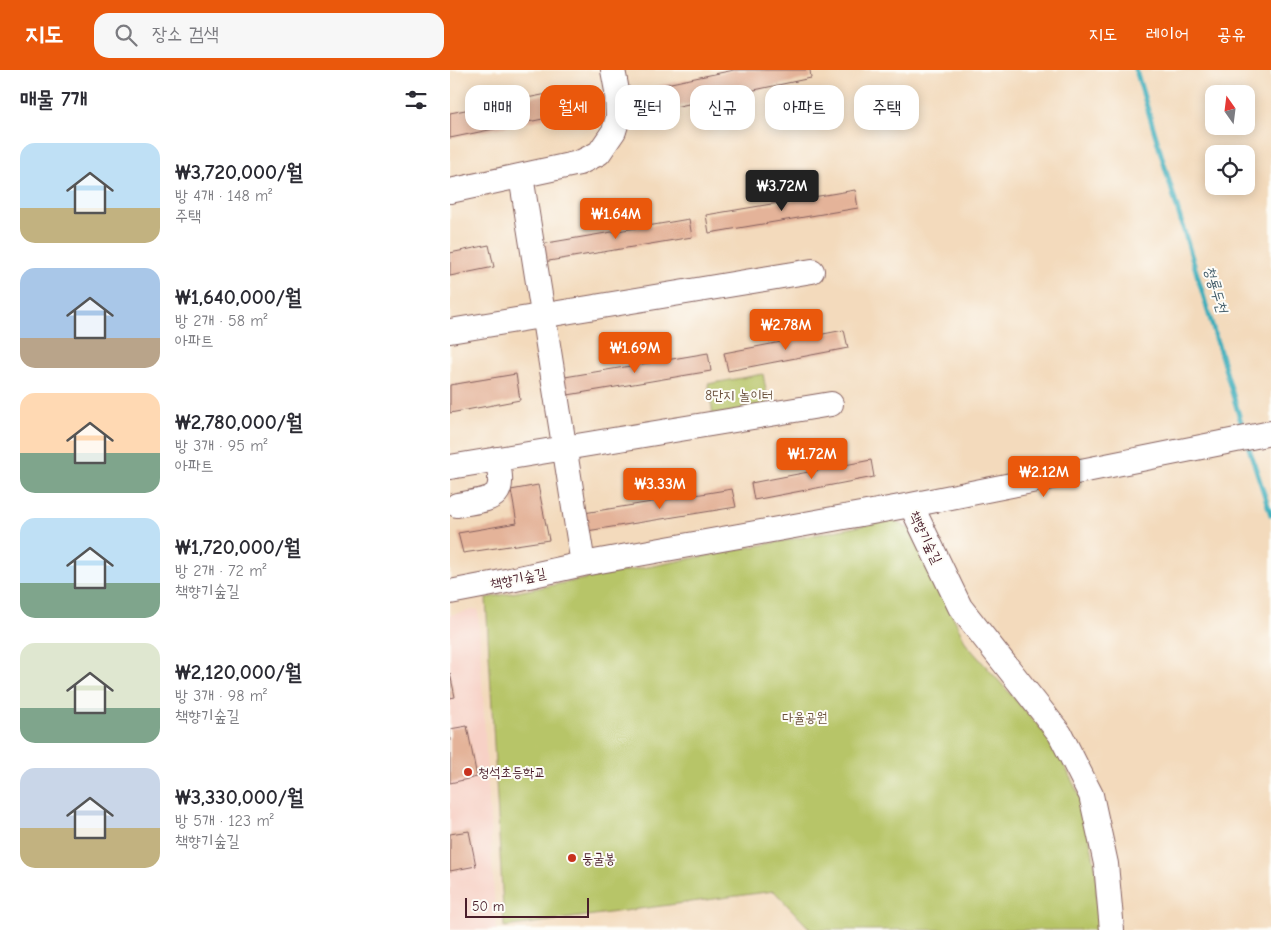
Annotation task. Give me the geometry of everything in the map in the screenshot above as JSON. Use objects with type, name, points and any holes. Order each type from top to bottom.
[{"type":"street","points":[[450,191],[579,163],[599,153],[614,130],[618,118],[617,91],[613,70]]},
{"type":"street","points":[[521,176],[583,564]]},
{"type":"street","points":[[450,331],[812,271]]},
{"type":"street","points":[[450,466],[831,404]]},
{"type":"street","points":[[911,505],[1271,433]]},
{"type":"street","points":[[457,505],[491,499],[499,492],[501,478],[497,459]]},
{"type":"street","name":"책향기숲길","points":[[450,592],[583,564],[911,505],[960,607],[1060,734],[1091,795],[1106,864],[1112,930]]},
{"type":"shaded area","name":"청석초등학교","points":[[478,609],[496,930],[450,930],[450,615]]},
{"type":"green space","name":"8단지 놀이터","points":[[763,374],[769,406],[713,415],[708,384]]},
{"type":"green space","name":"다율공원","points":[[892,520],[911,530],[967,645],[1053,742],[1082,801],[1096,870],[1098,930],[811,930],[774,891],[504,927],[486,598]]},
{"type":"building","points":[[734,70],[810,70],[811,78],[778,85],[765,85],[765,88],[755,90],[755,85],[690,85],[690,104],[680,106],[680,85],[661,85]]},
{"type":"building","points":[[540,95],[540,120],[530,122],[530,97]]},
{"type":"building","points":[[465,110],[465,130],[489,130],[450,138],[450,113]]},
{"type":"building","points":[[855,190],[858,208],[709,233],[706,215]]},
{"type":"building","points":[[689,219],[692,237],[543,262],[541,244]]},
{"type":"building","points":[[489,245],[494,267],[450,276],[450,253]]},
{"type":"building","points":[[844,330],[848,348],[728,371],[724,353]]},
{"type":"building","points":[[708,353],[711,371],[562,396],[559,378]]},
{"type":"building","points":[[516,374],[520,400],[450,413],[450,385]]},
{"type":"building","points":[[871,460],[874,477],[754,500],[751,483]]},
{"type":"building","points":[[538,485],[549,540],[463,553],[458,533],[517,523],[511,490]]},
{"type":"building","points":[[732,489],[736,507],[587,531],[584,513]]},
{"type":"building","points":[[450,673],[455,697],[450,698]]},
{"type":"building","points":[[467,726],[477,777],[450,783],[450,729]]},
{"type":"building","points":[[469,831],[476,866],[450,871],[450,834]]},
{"type":"waterway","name":"청룡두천","points":[[1136,70],[1244,432]]},
{"type":"waterway","name":"청룡두천","points":[[1248,445],[1271,515]]},
{"type":"place","name":"청석초등학교","points":[[468,772]]},
{"type":"place","name":"둥굴봉","points":[[572,858]]}]
